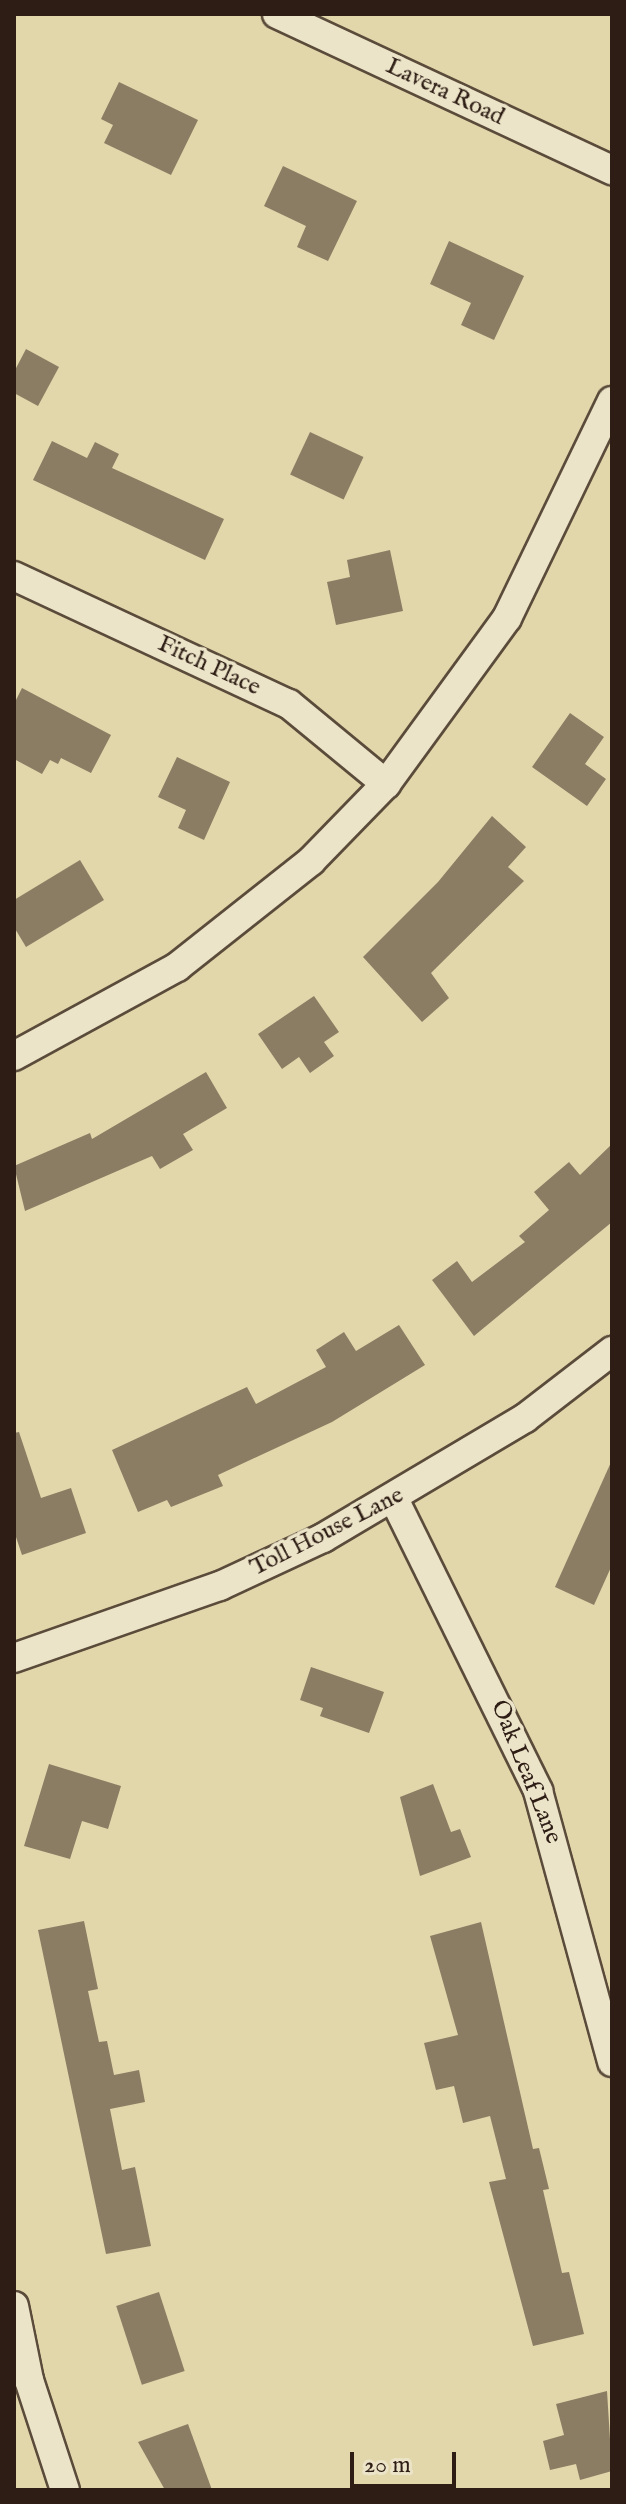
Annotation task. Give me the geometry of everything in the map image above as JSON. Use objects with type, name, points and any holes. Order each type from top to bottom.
[{"type":"street","name":"Lavera Road","points":[[277,14],[612,170]]},
{"type":"street","points":[[14,1056],[177,967],[311,861],[386,784],[507,618],[612,401]]},
{"type":"street","name":"Fitch Place","points":[[14,576],[289,704],[386,784]]},
{"type":"street","name":"Toll House Lane","points":[[14,1658],[220,1586],[394,1499],[525,1418],[612,1351]]},
{"type":"street","name":"Oak Leaf Lane","points":[[394,1499],[538,1791],[612,2062]]},
{"type":"street","points":[[14,2306],[29,2380],[65,2490]]},
{"type":"building","points":[[119,82],[198,120],[171,175],[104,143],[113,125],[101,119]]},
{"type":"building","points":[[283,166],[357,201],[328,261],[297,247],[306,226],[264,206]]},
{"type":"building","points":[[449,241],[524,276],[494,340],[461,325],[471,303],[430,284]]},
{"type":"building","points":[[26,349],[59,367],[38,406],[14,393],[14,372]]},
{"type":"building","points":[[310,432],[363,457],[344,500],[290,475]]},
{"type":"building","points":[[52,441],[87,458],[95,442],[119,454],[112,468],[224,519],[205,560],[33,480]]},
{"type":"building","points":[[390,550],[403,611],[336,625],[327,582],[350,577],[347,560]]},
{"type":"building","points":[[22,688],[111,735],[91,773],[61,758],[58,764],[50,760],[42,774],[14,759],[14,704]]},
{"type":"building","points":[[570,713],[604,737],[585,764],[606,779],[587,806],[532,767]]},
{"type":"building","points":[[177,757],[230,782],[204,840],[178,828],[186,810],[158,797]]},
{"type":"building","points":[[492,816],[526,847],[508,867],[524,881],[431,973],[449,998],[422,1022],[363,957],[438,882]]},
{"type":"building","points":[[80,860],[104,900],[26,947],[14,927],[14,900]]},
{"type":"building","points":[[314,996],[339,1032],[324,1042],[334,1056],[310,1073],[299,1057],[282,1069],[258,1034]]},
{"type":"building","points":[[206,1072],[227,1108],[183,1134],[193,1150],[160,1169],[152,1156],[25,1211],[14,1166],[90,1133],[92,1139]]},
{"type":"building","points":[[612,1144],[612,1222],[474,1336],[432,1280],[457,1261],[472,1282],[525,1242],[519,1236],[549,1210],[534,1192],[569,1162],[580,1175]]},
{"type":"building","points":[[399,1325],[425,1365],[332,1422],[218,1475],[223,1486],[171,1507],[167,1500],[138,1512],[112,1450],[247,1387],[256,1404],[326,1367],[316,1350],[344,1332],[356,1351]]},
{"type":"building","points":[[19,1432],[41,1498],[71,1488],[86,1533],[22,1555],[14,1531],[14,1433]]},
{"type":"building","points":[[612,1460],[612,1565],[594,1605],[555,1587]]},
{"type":"building","points":[[311,1667],[384,1692],[369,1733],[320,1716],[323,1708],[300,1700]]},
{"type":"building","points":[[49,1764],[121,1786],[108,1829],[82,1821],[70,1859],[24,1846]]},
{"type":"building","points":[[433,1784],[451,1832],[460,1829],[471,1857],[420,1876],[400,1797]]},
{"type":"building","points":[[84,1921],[98,1989],[88,1991],[99,2042],[107,2041],[114,2075],[139,2070],[145,2102],[110,2109],[122,2170],[135,2167],[151,2246],[106,2254],[38,1930]]},
{"type":"building","points":[[481,1922],[533,2149],[539,2148],[549,2189],[543,2190],[562,2273],[569,2272],[584,2334],[533,2346],[489,2182],[506,2179],[490,2116],[463,2123],[454,2086],[436,2090],[424,2043],[458,2035],[430,1936]]},
{"type":"building","points":[[159,2292],[185,2371],[142,2385],[116,2306]]},
{"type":"building","points":[[607,2391],[612,2471],[580,2480],[576,2464],[550,2470],[543,2441],[564,2435],[556,2404]]},
{"type":"building","points":[[188,2424],[212,2490],[165,2490],[138,2442]]}]
